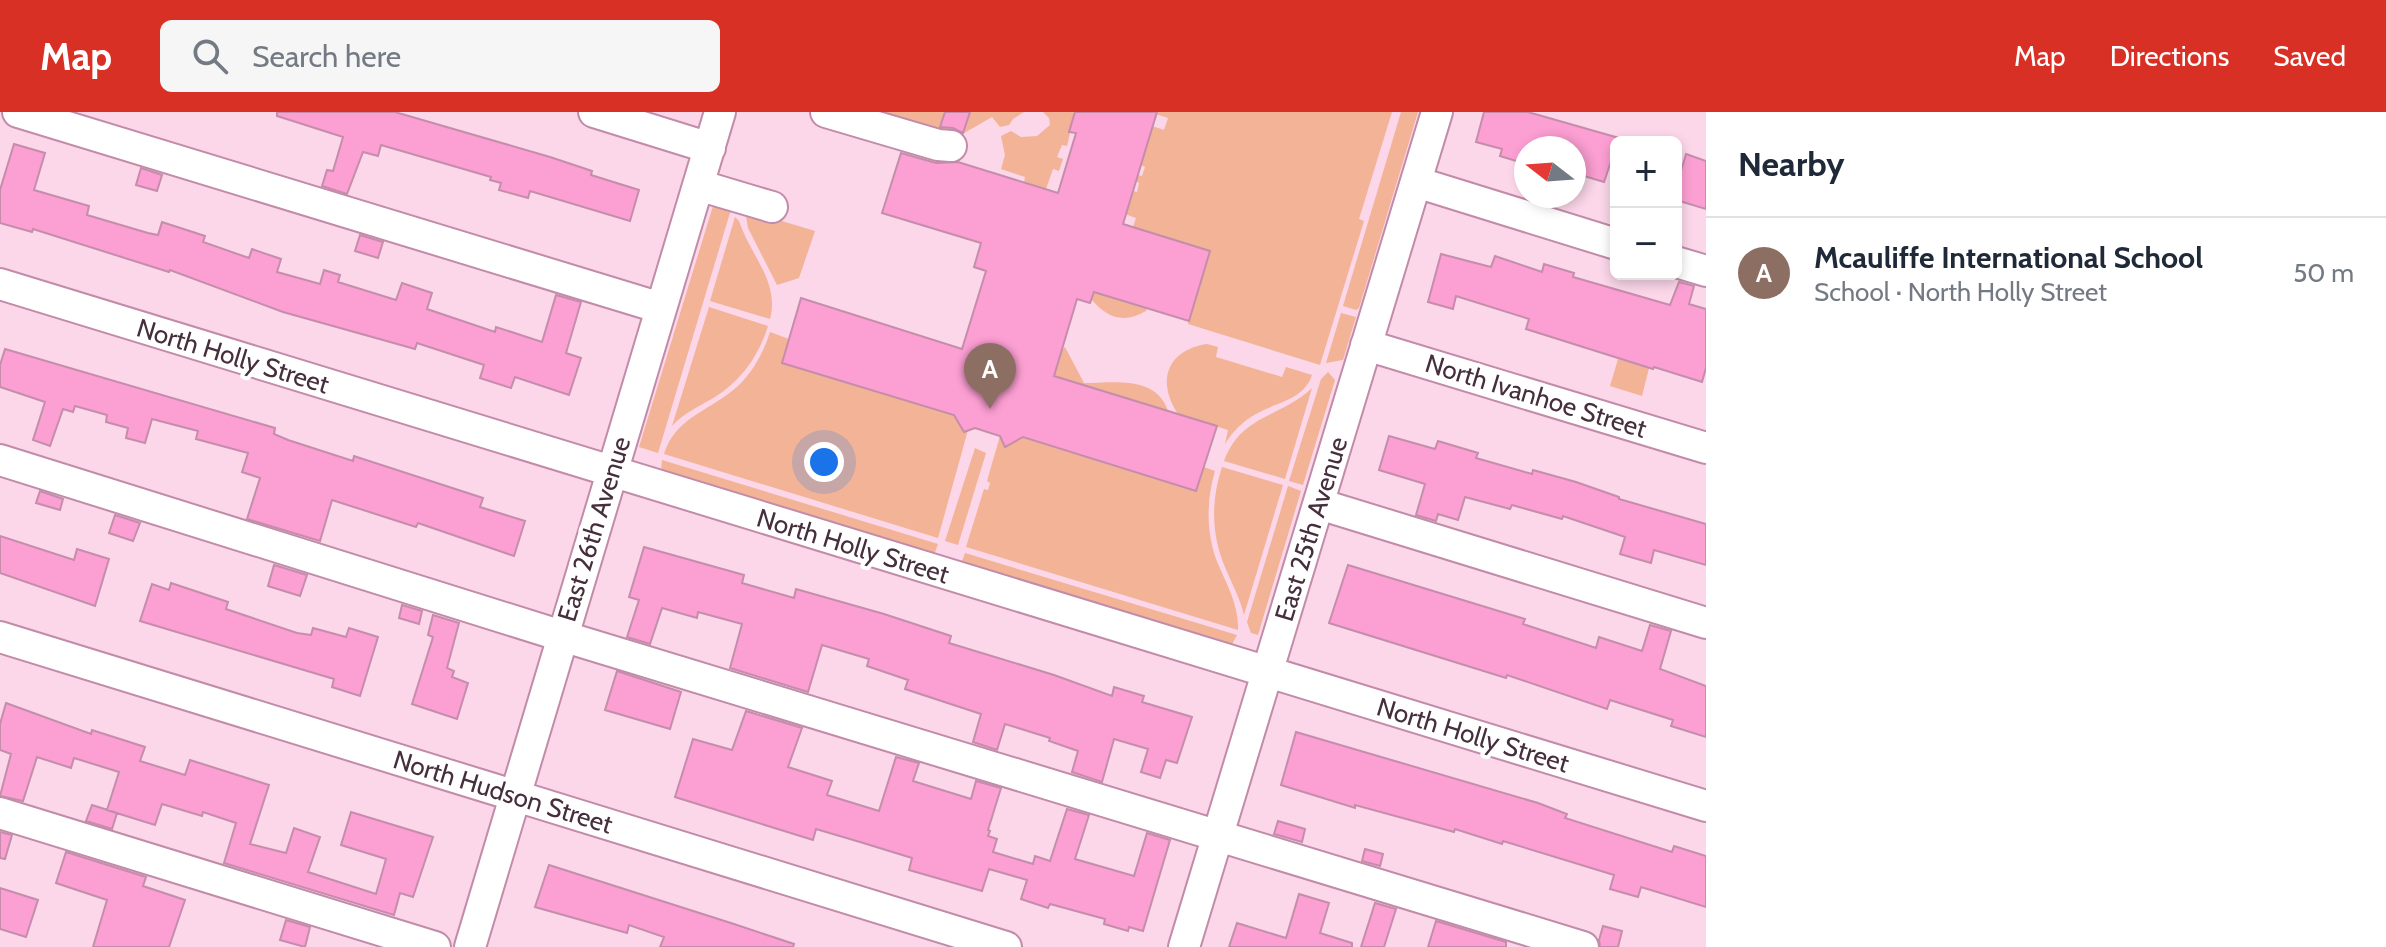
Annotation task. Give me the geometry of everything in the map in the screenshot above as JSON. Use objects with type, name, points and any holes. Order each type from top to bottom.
[{"type":"street","points":[[18,112],[661,308]]},
{"type":"street","points":[[594,112],[710,148]]},
{"type":"street","name":"East 26th Avenue","points":[[470,947],[720,112]]},
{"type":"street","points":[[826,112],[938,145],[951,146]]},
{"type":"street","name":"East 25th Avenue","points":[[1184,947],[1437,112]]},
{"type":"street","points":[[1416,182],[1610,242]]},
{"type":"street","points":[[698,185],[772,207]]},
{"type":"street","points":[[1682,264],[1706,271]]},
{"type":"street","name":"North Holly Street","points":[[0,284],[1706,806]]},
{"type":"street","name":"North Ivanhoe Street","points":[[1366,345],[1706,448]]},
{"type":"street","points":[[0,460],[562,636],[1583,947]]},
{"type":"street","points":[[1319,504],[1706,623]]},
{"type":"street","name":"North Hudson Street","points":[[0,637],[1006,947]]},
{"type":"street","points":[[0,813],[435,947]]},
{"type":"shaded area","points":[[849,112],[1024,112],[1009,125],[1000,127],[992,117],[959,136]]},
{"type":"shaded area","points":[[1043,112],[1075,112],[1067,146],[1062,145],[1057,157],[1063,159],[1059,171],[1053,169],[1046,189],[1024,183],[1025,177],[1001,169],[1005,155],[1001,136],[1011,131],[1021,137],[1037,136],[1050,125],[1049,118]]},
{"type":"shaded area","points":[[1150,112],[1392,112],[1359,219],[1364,221],[1320,365],[1188,324],[1210,251],[1133,227],[1136,218],[1125,214],[1133,191],[1137,192],[1138,175],[1142,176],[1145,167],[1141,165],[1152,126],[1164,130],[1168,118]]},
{"type":"shaded area","points":[[1401,112],[1418,112],[1356,310],[1343,306]]},
{"type":"shaded area","points":[[720,202],[732,206],[658,453],[639,447],[713,206]]},
{"type":"shaded area","points":[[745,210],[815,231],[799,278],[777,285],[748,228]]},
{"type":"shaded area","points":[[735,217],[767,281],[771,293],[770,319],[710,301]]},
{"type":"shaded area","points":[[1094,292],[1147,308],[1146,311],[1123,318],[1110,315],[1091,299]]},
{"type":"shaded area","points":[[709,307],[768,326],[760,347],[741,375],[725,390],[672,426]]},
{"type":"shaded area","points":[[1341,313],[1356,317],[1343,360],[1326,363]]},
{"type":"shaded area","points":[[770,332],[789,339],[782,363],[960,417],[968,430],[938,538],[664,454],[683,424],[745,379],[760,356]]},
{"type":"shaded area","points":[[1207,344],[1218,347],[1216,357],[1282,377],[1286,367],[1312,375],[1303,390],[1247,420],[1225,444],[1228,430],[1178,414],[1168,390],[1169,369],[1174,360],[1193,347]]},
{"type":"shaded area","points":[[1065,347],[1084,383],[1121,382],[1144,386],[1162,399],[1168,411],[1054,376]]},
{"type":"shaded area","points":[[1618,359],[1649,368],[1642,396],[1610,386]]},
{"type":"shaded area","points":[[1328,372],[1335,380],[1303,485],[1289,481],[1321,379]]},
{"type":"shaded area","points":[[1312,388],[1285,479],[1224,461],[1231,446],[1251,425]]},
{"type":"shaded area","points":[[1000,436],[1004,443],[1016,441],[1017,436],[1195,491],[1204,467],[1215,471],[1210,494],[1209,530],[1214,553],[1234,604],[1238,630],[966,547],[984,489],[988,490],[990,483],[987,481]]},
{"type":"shaded area","points":[[975,448],[986,453],[958,545],[945,541]]},
{"type":"shaded area","points":[[662,460],[938,544],[934,555],[661,472]]},
{"type":"shaded area","points":[[1222,467],[1283,485],[1244,615],[1220,555],[1215,530],[1214,504]]},
{"type":"shaded area","points":[[1288,486],[1301,491],[1258,635],[1251,633],[1247,622]]},
{"type":"shaded area","points":[[965,553],[1237,635],[1231,646],[961,564]]},
{"type":"building","points":[[277,112],[395,112],[550,157],[592,171],[591,175],[639,190],[630,221],[530,191],[528,198],[499,190],[501,183],[490,180],[491,177],[381,145],[378,156],[363,152],[347,194],[322,186],[327,170],[333,171],[343,137],[277,116]]},
{"type":"building","points":[[945,112],[970,112],[963,133],[940,127]]},
{"type":"building","points":[[1075,112],[1157,112],[1123,224],[1210,251],[1189,321],[1094,292],[1090,303],[1077,299],[1054,376],[1217,426],[1196,491],[1023,437],[1005,447],[1000,436],[975,428],[964,432],[954,415],[782,363],[801,298],[962,349],[986,271],[974,267],[981,243],[882,213],[901,153],[936,163],[958,162],[1058,193],[1076,133],[1069,132]]},
{"type":"building","points":[[1484,112],[1528,112],[1612,136],[1610,164],[1604,182],[1586,177],[1586,136],[1514,136],[1514,160],[1500,156],[1502,149],[1476,142]]},
{"type":"building","points":[[14,144],[45,153],[34,190],[89,206],[87,215],[158,235],[162,222],[205,236],[203,242],[249,258],[252,249],[281,259],[277,272],[320,284],[324,270],[340,275],[338,282],[396,300],[402,283],[432,293],[427,309],[495,332],[496,327],[542,342],[556,295],[581,302],[566,353],[581,358],[569,395],[515,377],[511,388],[480,378],[484,365],[417,343],[415,349],[283,312],[170,270],[33,229],[32,232],[0,223],[0,190]]},
{"type":"building","points":[[1686,154],[1706,161],[1706,209],[1682,202],[1682,168]]},
{"type":"building","points":[[141,168],[162,175],[157,191],[136,185]]},
{"type":"building","points":[[360,235],[383,242],[378,258],[355,251]]},
{"type":"building","points":[[1441,254],[1491,267],[1495,256],[1542,272],[1544,264],[1574,273],[1573,277],[1670,305],[1679,282],[1694,286],[1689,304],[1706,309],[1706,368],[1702,382],[1526,329],[1529,319],[1456,296],[1453,309],[1428,302]]},
{"type":"building","points":[[5,349],[275,428],[274,434],[288,440],[353,461],[354,456],[483,498],[480,507],[525,521],[514,556],[418,523],[416,527],[332,500],[320,541],[247,519],[260,478],[242,472],[248,453],[196,439],[198,431],[152,419],[145,443],[126,438],[128,428],[106,422],[107,415],[75,406],[73,412],[63,409],[50,446],[33,440],[45,402],[0,387],[0,365]]},
{"type":"building","points":[[1389,436],[1435,449],[1438,441],[1478,453],[1476,458],[1532,474],[1533,470],[1576,482],[1619,499],[1706,524],[1706,565],[1654,550],[1651,563],[1620,554],[1625,537],[1563,516],[1562,519],[1512,505],[1510,509],[1465,497],[1458,520],[1438,514],[1436,521],[1416,515],[1425,484],[1379,470]]},
{"type":"building","points":[[40,491],[63,499],[60,510],[36,503]]},
{"type":"building","points":[[115,515],[140,523],[133,541],[109,533]]},
{"type":"building","points":[[0,536],[74,560],[77,549],[109,559],[95,606],[0,573]]},
{"type":"building","points":[[644,547],[744,575],[742,583],[794,598],[796,589],[884,614],[951,636],[949,643],[1112,696],[1114,687],[1144,696],[1142,702],[1192,717],[1177,763],[1166,760],[1160,778],[1141,772],[1148,749],[1114,739],[1102,782],[1072,772],[1078,751],[1049,741],[1050,738],[1005,724],[997,750],[973,742],[981,714],[905,689],[908,680],[867,666],[869,659],[822,645],[808,692],[730,668],[742,624],[698,612],[697,618],[662,608],[650,644],[627,637],[639,600],[629,597]]},
{"type":"building","points":[[274,565],[307,575],[300,596],[268,586]]},
{"type":"building","points":[[1348,565],[1525,619],[1523,624],[1596,648],[1599,637],[1642,651],[1650,625],[1671,631],[1660,669],[1706,686],[1706,737],[1671,726],[1673,720],[1610,700],[1607,709],[1507,675],[1506,678],[1329,623]]},
{"type":"building","points":[[171,583],[228,602],[226,609],[297,633],[311,635],[313,628],[346,637],[349,628],[378,637],[360,696],[332,687],[334,679],[140,621],[152,584],[169,590]]},
{"type":"building","points":[[402,605],[422,611],[419,624],[399,618]]},
{"type":"building","points":[[433,615],[459,623],[447,668],[454,671],[452,677],[468,683],[457,719],[412,704],[433,637],[428,635]]},
{"type":"building","points":[[617,671],[681,692],[670,729],[605,710]]},
{"type":"building","points":[[6,703],[91,734],[92,730],[145,747],[140,761],[185,775],[190,760],[269,785],[250,844],[286,853],[294,828],[320,837],[308,872],[376,894],[386,859],[341,845],[351,812],[433,837],[413,897],[400,893],[394,915],[224,863],[236,823],[203,812],[202,816],[162,804],[155,825],[107,810],[119,772],[74,758],[71,768],[37,757],[23,801],[0,796],[11,754],[0,750],[0,724]]},
{"type":"building","points":[[746,711],[802,728],[788,767],[832,781],[827,795],[879,811],[896,757],[919,763],[913,781],[971,799],[976,781],[1001,788],[988,830],[988,836],[997,839],[993,852],[1033,864],[1035,856],[1050,861],[1067,809],[1089,815],[1075,859],[1134,876],[1147,833],[1170,840],[1143,931],[1129,927],[1128,931],[1104,924],[1105,919],[1050,904],[1048,908],[1021,899],[1027,880],[989,869],[982,891],[909,870],[912,858],[860,842],[816,829],[813,840],[675,797],[693,739],[732,750]]},
{"type":"building","points":[[1296,732],[1538,803],[1567,814],[1565,818],[1672,852],[1674,846],[1706,856],[1706,907],[1641,887],[1638,897],[1610,889],[1614,875],[1503,841],[1502,844],[1455,829],[1454,832],[1355,805],[1355,808],[1281,785]]},
{"type":"building","points":[[92,805],[117,813],[112,829],[86,821]]},
{"type":"building","points":[[1278,821],[1305,829],[1302,842],[1274,834]]},
{"type":"building","points":[[0,832],[12,835],[5,859],[0,858]]},
{"type":"building","points":[[1365,849],[1383,854],[1380,866],[1362,861]]},
{"type":"building","points":[[66,852],[146,877],[143,886],[185,900],[169,947],[93,947],[107,900],[56,883]]},
{"type":"building","points":[[549,865],[794,944],[793,947],[660,947],[664,937],[629,925],[627,933],[535,907]]},
{"type":"building","points":[[0,888],[38,900],[26,937],[0,929]]},
{"type":"building","points":[[1299,894],[1329,903],[1320,933],[1352,943],[1352,947],[1229,947],[1237,923],[1286,938]]},
{"type":"building","points":[[1375,903],[1396,909],[1384,947],[1361,947]]},
{"type":"building","points":[[286,920],[310,927],[305,947],[280,940]]},
{"type":"building","points":[[1436,921],[1506,942],[1506,947],[1428,947]]},
{"type":"building","points":[[1603,926],[1622,931],[1618,947],[1600,947]]},
{"type":"place","name":"Mcauliffe International School","points":[[990,409]]}]
